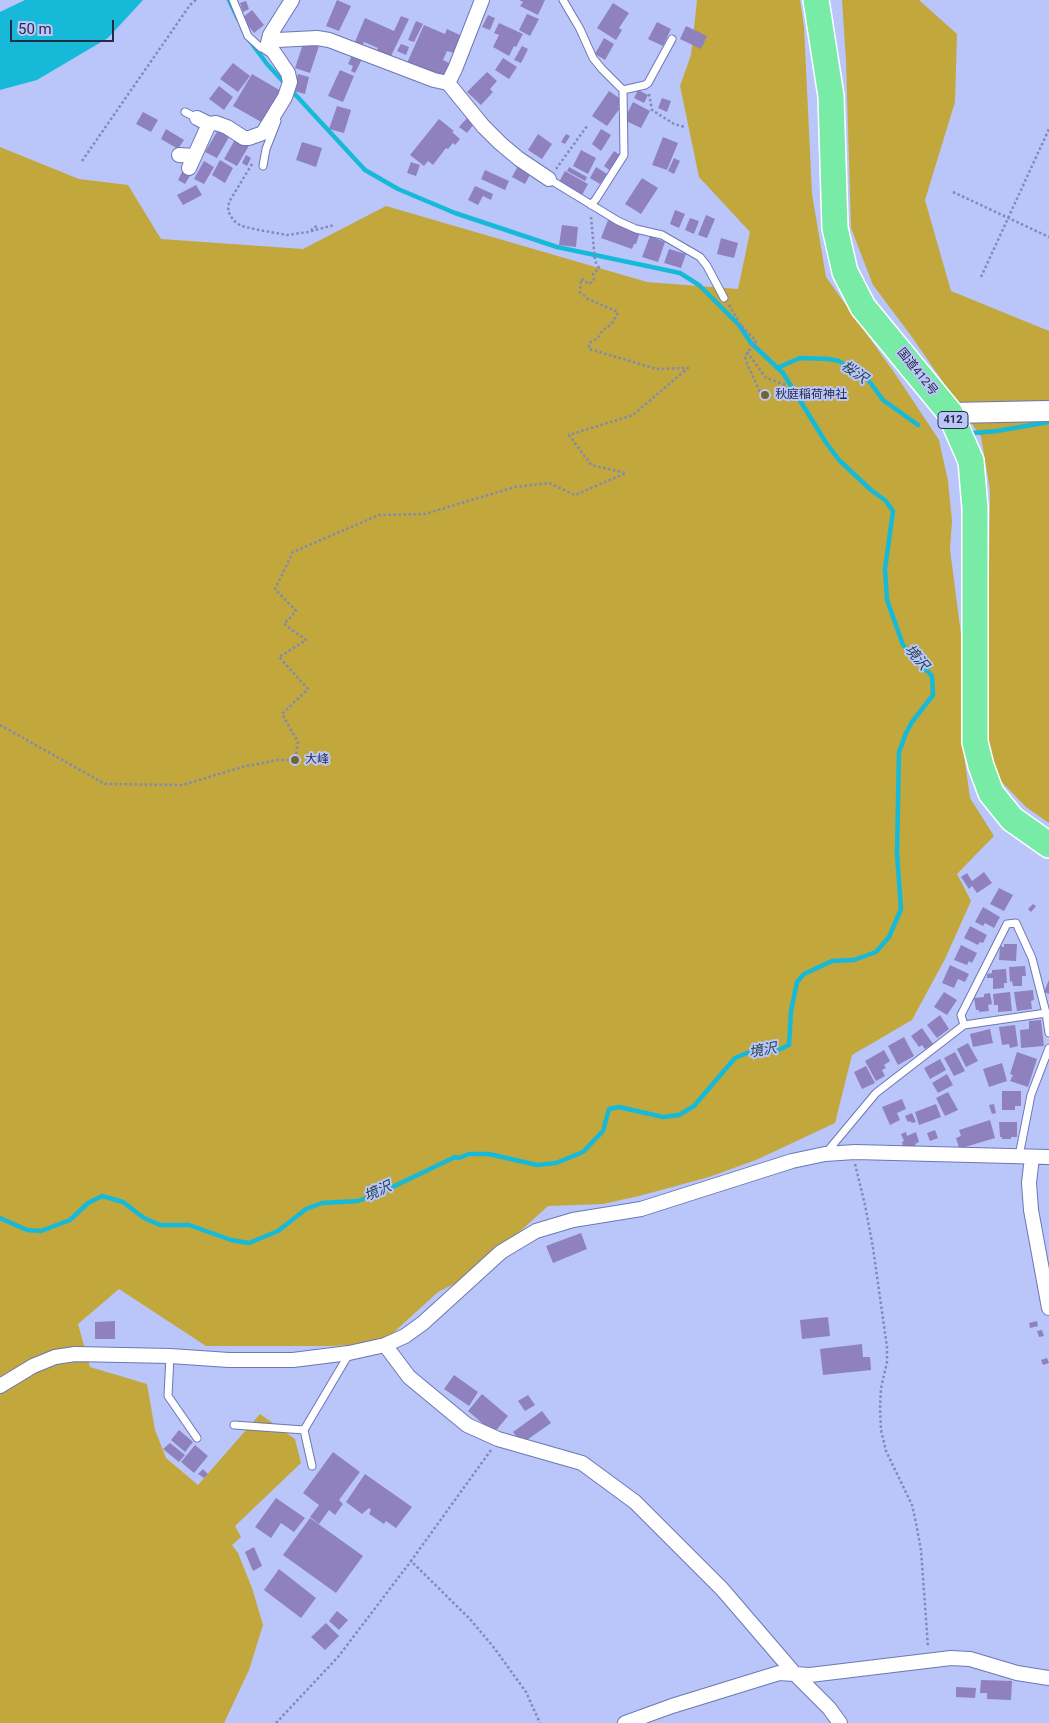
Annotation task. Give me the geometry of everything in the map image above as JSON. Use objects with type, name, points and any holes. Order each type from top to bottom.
[{"type":"highway","name":"国道412号","points":[[816,0],[830,96],[835,228],[845,272],[863,307],[950,413],[970,461],[975,508],[975,742],[981,766],[991,793],[1012,819],[1049,845]]},
{"type":"street","points":[[267,47],[270,35],[292,0]]},
{"type":"street","points":[[448,83],[482,0]]},
{"type":"street","points":[[267,47],[278,40],[317,38],[329,40],[434,80],[448,83],[483,126],[500,143],[549,179]]},
{"type":"street","points":[[179,155],[192,162],[197,118],[227,126],[244,138],[263,133],[285,98],[290,82],[288,73],[273,51],[267,47]]},
{"type":"street","points":[[950,413],[1049,411]]},
{"type":"street","points":[[0,1386],[33,1366],[55,1357],[75,1354],[170,1356],[229,1360],[293,1360],[349,1353],[384,1345],[404,1336],[423,1323],[501,1252],[536,1230],[565,1222],[642,1209],[792,1161],[825,1154],[855,1152],[1049,1157]]},
{"type":"street","points":[[1026,1157],[1032,1210],[1049,1308]]},
{"type":"street","points":[[384,1345],[409,1377],[467,1425],[498,1440],[582,1463],[635,1502],[722,1589],[795,1674],[830,1708],[840,1723]]},
{"type":"street","points":[[625,1723],[672,1706],[779,1673],[810,1674],[929,1660],[970,1658],[1017,1673],[1049,1678]]},
{"type":"lane","points":[[233,0],[248,36],[261,48],[267,47]]},
{"type":"lane","points":[[563,0],[580,29],[593,58],[623,90],[624,156],[591,209]]},
{"type":"lane","points":[[623,90],[648,83],[672,39]]},
{"type":"lane","points":[[263,166],[266,149],[277,121],[273,116]]},
{"type":"lane","points":[[549,179],[591,209],[636,229],[662,235],[700,256],[724,298]]},
{"type":"lane","points":[[964,1025],[961,1015],[1008,924],[1016,923],[1032,958],[1046,1013],[1049,1034]]},
{"type":"lane","points":[[825,1154],[876,1093],[964,1025],[1046,1013]]},
{"type":"lane","points":[[1026,1157],[1031,1094],[1049,1048]]},
{"type":"lane","points":[[312,1466],[304,1430],[349,1353]]},
{"type":"lane","points":[[170,1356],[168,1396],[198,1438]]},
{"type":"lane","points":[[234,1425],[304,1430]]},
{"type":"path","points":[[82,161],[190,4],[196,0]]},
{"type":"path","points":[[645,85],[649,90],[652,110],[674,124],[685,128]]},
{"type":"path","points":[[549,179],[587,126]]},
{"type":"path","points":[[981,277],[1049,129]]},
{"type":"path","points":[[260,134],[258,152],[229,202],[228,211],[232,220],[241,226],[287,234],[312,231],[334,225]]},
{"type":"path","points":[[953,192],[1049,237]]},
{"type":"path","points":[[0,725],[105,784],[183,785],[242,767],[278,760],[295,760],[298,742],[282,714],[308,689],[280,657],[306,640],[284,624],[296,612],[275,590],[293,552],[380,514],[425,514],[515,487],[549,483],[575,495],[626,473],[591,464],[569,436],[633,414],[688,368],[658,369],[589,349],[589,343],[598,338],[603,330],[612,324],[618,312],[588,299],[580,292],[581,279],[589,284],[594,280],[593,274],[599,268],[595,261],[591,209]]},
{"type":"path","points":[[312,231],[317,226]]},
{"type":"path","points":[[724,298],[740,324],[756,342],[747,352],[746,362],[760,392]]},
{"type":"path","points":[[747,352],[766,378],[786,385]]},
{"type":"path","points":[[855,1152],[855,1167],[865,1205],[871,1239],[886,1346],[887,1362],[881,1388],[881,1430],[886,1450],[912,1505],[916,1523],[921,1550],[929,1660]]},
{"type":"path","points":[[276,1723],[338,1657],[411,1561],[498,1440]]},
{"type":"path","points":[[411,1561],[470,1619],[496,1648],[526,1692],[540,1723]]},
{"type":"shaded area","points":[[25,0],[143,0],[108,38],[37,80],[0,90],[0,12]]},
{"type":"shaded area","points":[[697,0],[800,0],[804,26],[812,194],[826,277],[896,375],[939,440],[948,481],[952,521],[950,549],[964,658],[963,747],[970,798],[994,836],[957,874],[971,901],[945,959],[912,1020],[852,1055],[835,1123],[756,1160],[709,1177],[603,1204],[548,1206],[472,1275],[438,1292],[382,1343],[333,1346],[206,1346],[119,1289],[78,1324],[90,1367],[147,1384],[155,1430],[166,1458],[198,1485],[260,1414],[295,1439],[301,1463],[235,1526],[241,1537],[232,1545],[238,1553],[252,1588],[263,1625],[249,1670],[224,1723],[0,1723],[0,147],[79,179],[128,185],[161,239],[303,249],[386,206],[647,282],[738,289],[750,232],[699,177],[680,86],[691,55]]},
{"type":"shaded area","points":[[842,0],[919,0],[957,34],[955,102],[925,200],[951,291],[1049,331],[1049,823],[1026,807],[995,775],[987,744],[990,490],[981,437],[912,337],[873,285],[851,228],[846,61]]},
{"type":"building","points":[[337,0],[351,6],[339,31],[326,26]]},
{"type":"building","points":[[519,0],[545,0],[538,15],[520,6],[523,2]]},
{"type":"building","points":[[246,1],[249,9],[243,12],[240,3]]},
{"type":"building","points":[[613,3],[629,13],[619,28],[622,30],[616,40],[597,28]]},
{"type":"building","points":[[252,10],[264,25],[254,33],[242,18]]},
{"type":"building","points":[[527,14],[539,19],[530,36],[519,30]]},
{"type":"building","points":[[488,15],[495,18],[490,30],[482,27]]},
{"type":"building","points":[[401,16],[409,19],[390,58],[376,52],[378,48],[364,42],[362,47],[354,44],[365,18],[394,31]]},
{"type":"building","points":[[416,21],[423,24],[414,42],[408,40]]},
{"type":"building","points":[[657,22],[671,29],[663,46],[648,39]]},
{"type":"building","points":[[499,23],[523,34],[509,56],[493,47],[499,35],[494,33]]},
{"type":"building","points":[[424,25],[445,34],[447,29],[462,36],[454,53],[447,51],[443,60],[449,63],[443,78],[407,63]]},
{"type":"building","points":[[686,26],[707,36],[701,49],[680,39]]},
{"type":"building","points":[[604,38],[614,44],[605,60],[595,54]]},
{"type":"building","points":[[304,41],[319,46],[310,73],[295,68]]},
{"type":"building","points":[[401,44],[409,47],[406,55],[397,51]]},
{"type":"building","points":[[522,46],[528,49],[521,63],[514,60]]},
{"type":"building","points":[[353,53],[363,57],[355,73],[351,71],[353,66],[348,64]]},
{"type":"building","points":[[503,58],[517,67],[509,79],[495,70]]},
{"type":"building","points":[[233,63],[250,76],[238,92],[220,79]]},
{"type":"building","points":[[340,70],[354,76],[343,102],[328,96]]},
{"type":"building","points":[[487,72],[497,81],[490,89],[493,92],[481,105],[467,92]]},
{"type":"building","points":[[252,74],[281,91],[263,123],[233,106]]},
{"type":"building","points":[[298,74],[309,77],[305,94],[294,91]]},
{"type":"building","points":[[219,86],[233,97],[224,110],[209,99]]},
{"type":"building","points":[[638,90],[648,95],[644,103],[634,98]]},
{"type":"building","points":[[609,91],[622,100],[618,107],[620,108],[607,126],[592,116]]},
{"type":"building","points":[[662,98],[671,101],[667,112],[658,108]]},
{"type":"building","points":[[633,102],[650,111],[641,128],[624,120]]},
{"type":"building","points":[[337,106],[351,110],[344,133],[329,129]]},
{"type":"building","points":[[143,112],[158,120],[151,132],[136,124]]},
{"type":"building","points":[[467,118],[474,124],[467,133],[459,127]]},
{"type":"building","points":[[439,119],[454,131],[452,132],[460,139],[455,145],[453,143],[448,149],[446,148],[433,165],[428,161],[424,166],[410,155]]},
{"type":"building","points":[[166,129],[184,140],[178,149],[161,139]]},
{"type":"building","points":[[601,129],[611,135],[601,151],[592,144]]},
{"type":"building","points":[[218,130],[229,137],[217,158],[205,152]]},
{"type":"building","points":[[538,134],[552,144],[542,159],[528,150]]},
{"type":"building","points":[[566,134],[570,136],[565,144],[561,142]]},
{"type":"building","points":[[237,136],[250,144],[237,166],[224,159]]},
{"type":"building","points":[[663,137],[678,143],[667,170],[652,165]]},
{"type":"building","points":[[302,142],[322,148],[316,167],[296,160]]},
{"type":"building","points":[[581,150],[596,158],[588,174],[573,166]]},
{"type":"building","points":[[614,151],[623,157],[612,172],[604,166]]},
{"type":"building","points":[[246,155],[251,158],[247,166],[242,163]]},
{"type":"building","points":[[674,158],[680,161],[674,174],[668,171]]},
{"type":"building","points":[[220,160],[233,168],[225,183],[212,175]]},
{"type":"building","points":[[204,161],[214,167],[204,184],[194,179]]},
{"type":"building","points":[[411,162],[420,165],[416,176],[407,173]]},
{"type":"building","points":[[185,166],[193,171],[185,184],[178,180]]},
{"type":"building","points":[[518,166],[531,173],[525,184],[512,177]]},
{"type":"building","points":[[569,167],[587,177],[585,181],[567,171]]},
{"type":"building","points":[[596,167],[607,174],[600,184],[590,178]]},
{"type":"building","points":[[485,170],[509,181],[505,190],[481,179]]},
{"type":"building","points":[[565,171],[588,184],[581,197],[558,184]]},
{"type":"building","points":[[642,178],[658,188],[641,214],[625,204]]},
{"type":"building","points":[[196,185],[202,195],[183,205],[177,195]]},
{"type":"building","points":[[475,186],[493,194],[491,200],[483,196],[478,205],[468,200]]},
{"type":"building","points":[[675,210],[685,214],[679,228],[670,224]]},
{"type":"building","points":[[706,215],[715,219],[707,238],[698,235]]},
{"type":"building","points":[[690,218],[699,221],[694,234],[685,230]]},
{"type":"building","points":[[608,220],[640,232],[632,249],[601,238]]},
{"type":"building","points":[[562,225],[578,227],[576,247],[559,245]]},
{"type":"building","points":[[650,236],[665,242],[658,262],[642,257]]},
{"type":"building","points":[[721,238],[738,243],[734,258],[717,254]]},
{"type":"building","points":[[669,249],[686,254],[681,268],[664,263]]},
{"type":"building","points":[[984,872],[992,883],[977,893],[972,886],[969,889],[961,877],[967,873],[972,881]]},
{"type":"building","points":[[999,888],[1013,895],[1004,911],[990,904]]},
{"type":"building","points":[[1033,904],[1036,906],[1031,912],[1028,909]]},
{"type":"building","points":[[983,907],[1000,917],[994,928],[985,923],[983,926],[975,922]]},
{"type":"building","points":[[970,926],[987,935],[983,943],[980,942],[978,945],[964,938]]},
{"type":"building","points":[[1004,944],[1017,944],[1016,961],[999,960],[1000,946],[1004,947]]},
{"type":"building","points":[[961,945],[977,953],[972,963],[969,961],[967,965],[954,960]]},
{"type":"building","points":[[950,965],[969,974],[965,982],[958,979],[954,988],[942,983]]},
{"type":"building","points":[[1025,966],[1026,976],[1022,976],[1022,986],[1013,986],[1012,981],[1010,982],[1009,967]]},
{"type":"building","points":[[1006,969],[1007,983],[1004,983],[1004,988],[993,989],[993,978],[987,978],[987,974],[992,973],[992,970]]},
{"type":"building","points":[[1049,980],[1049,994],[1044,992]]},
{"type":"building","points":[[1033,990],[1034,1000],[1031,1001],[1032,1009],[1017,1011],[1014,992]]},
{"type":"building","points":[[944,992],[957,1000],[947,1015],[934,1007]]},
{"type":"building","points":[[1010,992],[1012,1011],[998,1012],[998,1005],[994,1005],[993,994]]},
{"type":"building","points":[[990,993],[992,1004],[988,1005],[989,1011],[979,1012],[979,1010],[976,1010],[974,998],[984,997],[984,994]]},
{"type":"building","points":[[940,1015],[949,1029],[937,1038],[927,1025]]},
{"type":"building","points":[[1041,1020],[1044,1046],[1021,1048],[1020,1030],[1029,1029],[1029,1021]]},
{"type":"building","points":[[1015,1025],[1018,1046],[1010,1048],[1009,1044],[1002,1045],[999,1027]]},
{"type":"building","points":[[922,1028],[933,1044],[925,1049],[922,1045],[919,1047],[911,1036]]},
{"type":"building","points":[[990,1029],[993,1043],[973,1047],[970,1034]]},
{"type":"building","points":[[904,1037],[914,1056],[898,1065],[888,1046]]},
{"type":"building","points":[[968,1043],[978,1061],[966,1067],[957,1049]]},
{"type":"building","points":[[884,1050],[890,1061],[884,1065],[886,1068],[882,1070],[885,1076],[876,1081],[865,1061]]},
{"type":"building","points":[[955,1052],[965,1071],[954,1076],[944,1058]]},
{"type":"building","points":[[1017,1052],[1037,1059],[1028,1087],[1010,1081],[1013,1075],[1010,1074]]},
{"type":"building","points":[[940,1059],[946,1070],[930,1079],[924,1068]]},
{"type":"building","points":[[1002,1063],[1007,1081],[989,1087],[983,1069]]},
{"type":"building","points":[[866,1066],[875,1083],[862,1089],[854,1072]]},
{"type":"building","points":[[947,1074],[953,1085],[938,1093],[932,1083]]},
{"type":"building","points":[[1002,1091],[1021,1091],[1021,1106],[1015,1106],[1015,1110],[1002,1110]]},
{"type":"building","points":[[948,1092],[958,1110],[945,1116],[936,1098]]},
{"type":"building","points":[[902,1099],[906,1109],[897,1113],[900,1120],[890,1125],[882,1107]]},
{"type":"building","points":[[936,1104],[941,1117],[919,1125],[915,1112]]},
{"type":"building","points":[[994,1104],[996,1113],[992,1114],[989,1105]]},
{"type":"building","points":[[912,1113],[916,1122],[912,1123],[908,1122],[905,1116]]},
{"type":"building","points":[[990,1120],[995,1138],[965,1147],[966,1150],[960,1151],[956,1138],[961,1136],[959,1130]]},
{"type":"building","points":[[999,1122],[1017,1122],[1017,1137],[1002,1139],[1000,1137]]},
{"type":"building","points":[[935,1130],[938,1138],[930,1141],[927,1133]]},
{"type":"building","points":[[906,1132],[907,1136],[916,1132],[919,1142],[915,1144],[916,1147],[903,1146],[902,1142],[904,1141],[901,1134]]},
{"type":"building","points":[[581,1233],[587,1249],[553,1263],[546,1246]]},
{"type":"building","points":[[828,1317],[830,1336],[802,1339],[800,1320]]},
{"type":"building","points":[[115,1321],[115,1339],[95,1339],[95,1322]]},
{"type":"building","points":[[1037,1321],[1038,1326],[1030,1328],[1029,1323]]},
{"type":"building","points":[[1042,1330],[1044,1336],[1039,1337],[1037,1331]]},
{"type":"building","points":[[862,1344],[863,1357],[870,1357],[871,1370],[823,1375],[820,1349]]},
{"type":"building","points":[[1047,1358],[1049,1363],[1043,1365],[1041,1360]]},
{"type":"building","points":[[454,1375],[478,1392],[469,1406],[444,1389]]},
{"type":"building","points":[[482,1394],[508,1416],[494,1433],[468,1411]]},
{"type":"building","points":[[528,1395],[535,1405],[525,1411],[518,1401]]},
{"type":"building","points":[[542,1411],[551,1423],[524,1442],[520,1441],[513,1432]]},
{"type":"building","points":[[179,1430],[193,1442],[185,1452],[171,1440]]},
{"type":"building","points":[[170,1443],[185,1455],[179,1462],[163,1449]]},
{"type":"building","points":[[195,1445],[208,1456],[194,1473],[181,1462]]},
{"type":"building","points":[[333,1452],[360,1472],[339,1500],[343,1504],[335,1515],[329,1510],[319,1524],[310,1517],[319,1505],[303,1493]]},
{"type":"building","points":[[203,1469],[208,1474],[204,1478],[198,1474]]},
{"type":"building","points":[[365,1474],[412,1507],[396,1528],[386,1521],[384,1524],[369,1514],[371,1510],[369,1508],[362,1514],[346,1502]]},
{"type":"building","points":[[276,1498],[305,1518],[294,1532],[281,1523],[271,1538],[255,1527]]},
{"type":"building","points":[[310,1518],[363,1556],[336,1593],[283,1555]]},
{"type":"building","points":[[254,1547],[262,1566],[253,1571],[245,1552]]},
{"type":"building","points":[[279,1569],[316,1598],[301,1618],[264,1590]]},
{"type":"building","points":[[337,1611],[348,1620],[339,1630],[329,1621]]},
{"type":"building","points":[[326,1623],[339,1636],[325,1650],[311,1637]]},
{"type":"building","points":[[981,1680],[1012,1681],[1011,1700],[987,1699],[987,1693],[980,1693]]},
{"type":"building","points":[[956,1687],[976,1688],[975,1698],[956,1697]]},
{"type":"waterway","points":[[229,0],[238,19]]},
{"type":"waterway","name":"境沢","points":[[0,1218],[27,1230],[41,1231],[70,1220],[88,1203],[102,1196],[123,1202],[144,1218],[160,1225],[189,1225],[231,1240],[249,1243],[278,1231],[306,1209],[322,1203],[358,1201],[380,1193],[455,1157],[459,1158],[469,1154],[489,1154],[537,1165],[556,1163],[583,1152],[603,1131],[609,1109],[619,1107],[663,1117],[679,1115],[694,1106],[735,1058],[754,1050],[776,1051],[789,1045],[791,1011],[797,982],[804,974],[832,961],[854,960],[876,952],[889,937],[901,909],[897,854],[899,752],[912,722],[933,695],[932,676],[903,645],[887,600],[885,569],[893,511],[885,500],[872,491],[839,460],[783,373],[751,343],[739,325],[699,285],[680,273],[557,247],[455,213],[398,189],[365,170],[267,64],[250,41]]},
{"type":"waterway","name":"桜沢","points":[[777,368],[800,358],[839,361],[869,381],[883,400],[918,425]]},
{"type":"waterway","name":"桜沢","points":[[973,433],[1049,422]]},
{"type":"place","name":"秋庭稲荷神社","points":[[765,395]]},
{"type":"place","name":"大峰","points":[[295,760]]}]
